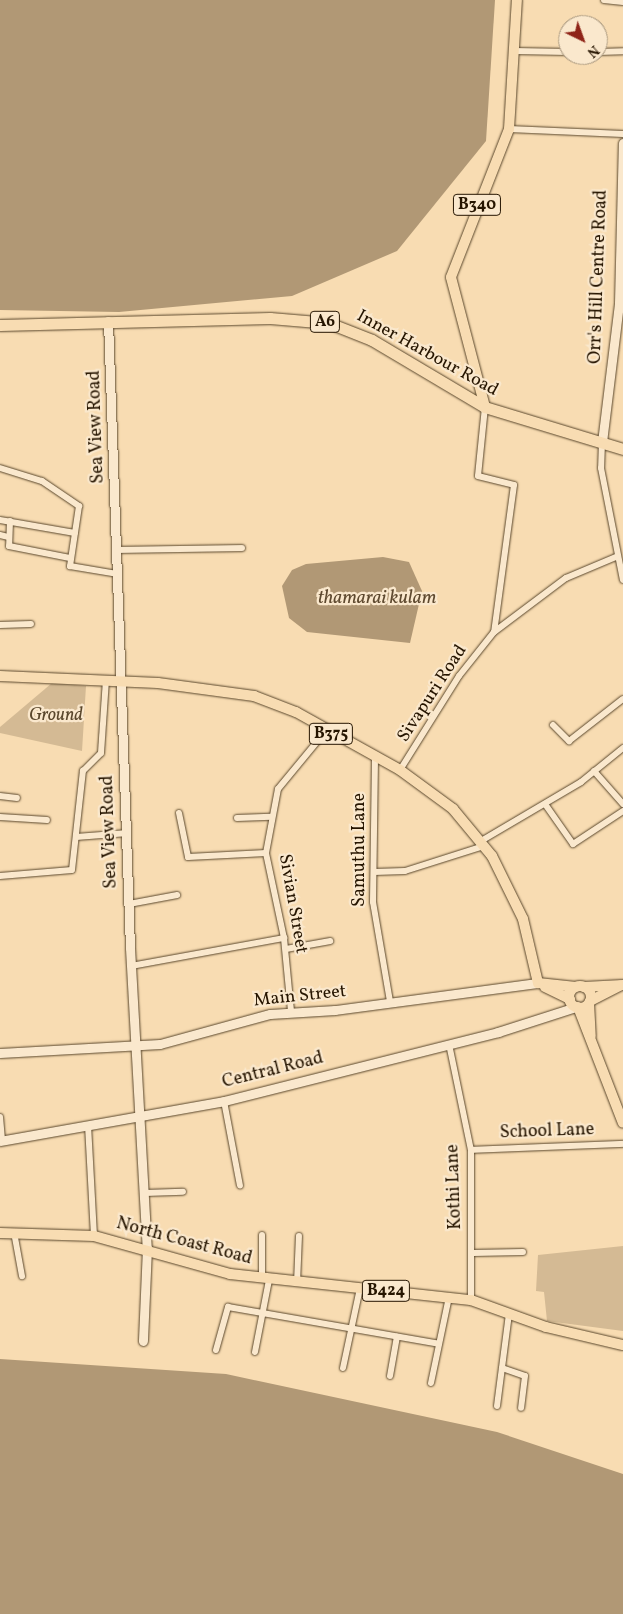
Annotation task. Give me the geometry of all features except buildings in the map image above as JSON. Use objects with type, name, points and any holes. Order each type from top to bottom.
[{"type":"highway","name":"Inner Harbour Road","points":[[0,325],[296,318],[329,322],[372,340],[484,407],[623,449]]},
{"type":"main road","name":"B340","points":[[484,407],[451,277],[509,128],[517,0]]},
{"type":"main road","name":"Orr's Hill Centre Road","points":[[602,442],[619,303],[623,143]]},
{"type":"main road","name":"Sea View Road","points":[[108,321],[118,550],[131,966],[147,1248],[143,1341]]},
{"type":"main road","name":"B375","points":[[0,676],[122,680],[254,696],[296,712],[326,731],[400,770],[453,809],[483,844],[520,908],[538,983]]},
{"type":"main road","name":"Main Street","points":[[0,1053],[137,1046],[184,1040],[249,1018],[291,1011],[336,1010],[390,1001],[538,983],[580,987],[623,985],[589,1002]]},
{"type":"main road","points":[[538,983],[574,1003],[589,1002]]},
{"type":"main road","points":[[592,1046],[590,993],[580,987],[574,1003],[623,1123]]},
{"type":"main road","name":"Central Road","points":[[1,1141],[224,1101],[550,1018],[574,1003]]},
{"type":"main road","name":"North Coast Road","points":[[0,1233],[94,1236],[147,1248],[212,1270],[266,1280],[471,1300],[509,1314],[623,1345]]},
{"type":"street","points":[[604,0],[623,2]]},
{"type":"street","points":[[515,51],[558,52]]},
{"type":"street","points":[[608,52],[623,51]]},
{"type":"street","points":[[509,128],[623,134]]},
{"type":"street","points":[[484,407],[478,476],[514,485],[494,632]]},
{"type":"street","points":[[602,442],[601,468],[623,580]]},
{"type":"street","points":[[0,468],[42,482],[78,506],[70,566],[118,574]]},
{"type":"street","points":[[0,520],[75,533]]},
{"type":"street","points":[[10,521],[9,546],[70,558]]},
{"type":"street","points":[[0,535],[8,536]]},
{"type":"street","points":[[118,550],[242,548]]},
{"type":"street","name":"Sivapuri Road","points":[[400,770],[459,676],[494,632],[566,578],[618,556]]},
{"type":"street","points":[[0,625],[31,624]]},
{"type":"street","points":[[0,876],[72,870],[83,771],[101,752],[106,679]]},
{"type":"street","points":[[553,725],[569,741],[623,699]]},
{"type":"street","name":"Sivian Street","points":[[291,1011],[286,949],[266,854],[271,817],[278,789],[326,731]]},
{"type":"street","points":[[374,872],[405,871],[483,844],[594,771],[623,748]]},
{"type":"street","name":"Samuthu Lane","points":[[375,758],[373,902],[390,1001]]},
{"type":"street","points":[[594,771],[623,804]]},
{"type":"street","points":[[0,796],[17,798]]},
{"type":"street","points":[[545,804],[572,844],[623,812]]},
{"type":"street","points":[[179,814],[188,857],[266,854]]},
{"type":"street","points":[[0,817],[47,820]]},
{"type":"street","points":[[236,818],[271,817]]},
{"type":"street","points":[[76,837],[128,833]]},
{"type":"street","points":[[129,904],[177,895]]},
{"type":"street","points":[[131,966],[284,938]]},
{"type":"street","points":[[286,949],[330,941]]},
{"type":"street","name":"Kothi Lane","points":[[449,1044],[471,1150],[473,1253],[471,1300]]},
{"type":"street","points":[[224,1101],[240,1186]]},
{"type":"street","points":[[0,1118],[1,1141]]},
{"type":"street","points":[[88,1125],[94,1236]]},
{"type":"street","name":"School Lane","points":[[471,1150],[623,1144]]},
{"type":"street","points":[[145,1194],[183,1192]]},
{"type":"street","points":[[14,1232],[22,1276]]},
{"type":"street","points":[[255,1352],[263,1312],[266,1280],[262,1235]]},
{"type":"street","points":[[297,1283],[299,1236]]},
{"type":"street","points":[[473,1253],[523,1252]]},
{"type":"street","points":[[343,1368],[360,1288]]},
{"type":"street","points":[[431,1383],[449,1297]]},
{"type":"street","points":[[216,1350],[225,1308],[263,1312],[439,1344]]},
{"type":"street","points":[[498,1406],[509,1314]]},
{"type":"street","points":[[390,1376],[397,1337]]},
{"type":"street","points":[[502,1368],[524,1376],[521,1408]]},
{"type":"green space","name":"Ground","points":[[52,683],[86,686],[82,751],[0,733],[0,727]]},
{"type":"green space","points":[[623,1246],[623,1331],[547,1321],[544,1292],[536,1291],[538,1255]]},
{"type":"water","points":[[0,0],[495,0],[486,141],[397,251],[292,296],[119,312],[0,310]]},
{"type":"water","name":"thamarai kulam","points":[[383,557],[409,562],[422,591],[410,643],[307,632],[289,618],[282,586],[292,570],[306,564]]},
{"type":"water","points":[[0,1359],[226,1374],[497,1432],[623,1474],[623,1614],[0,1614]]}]
